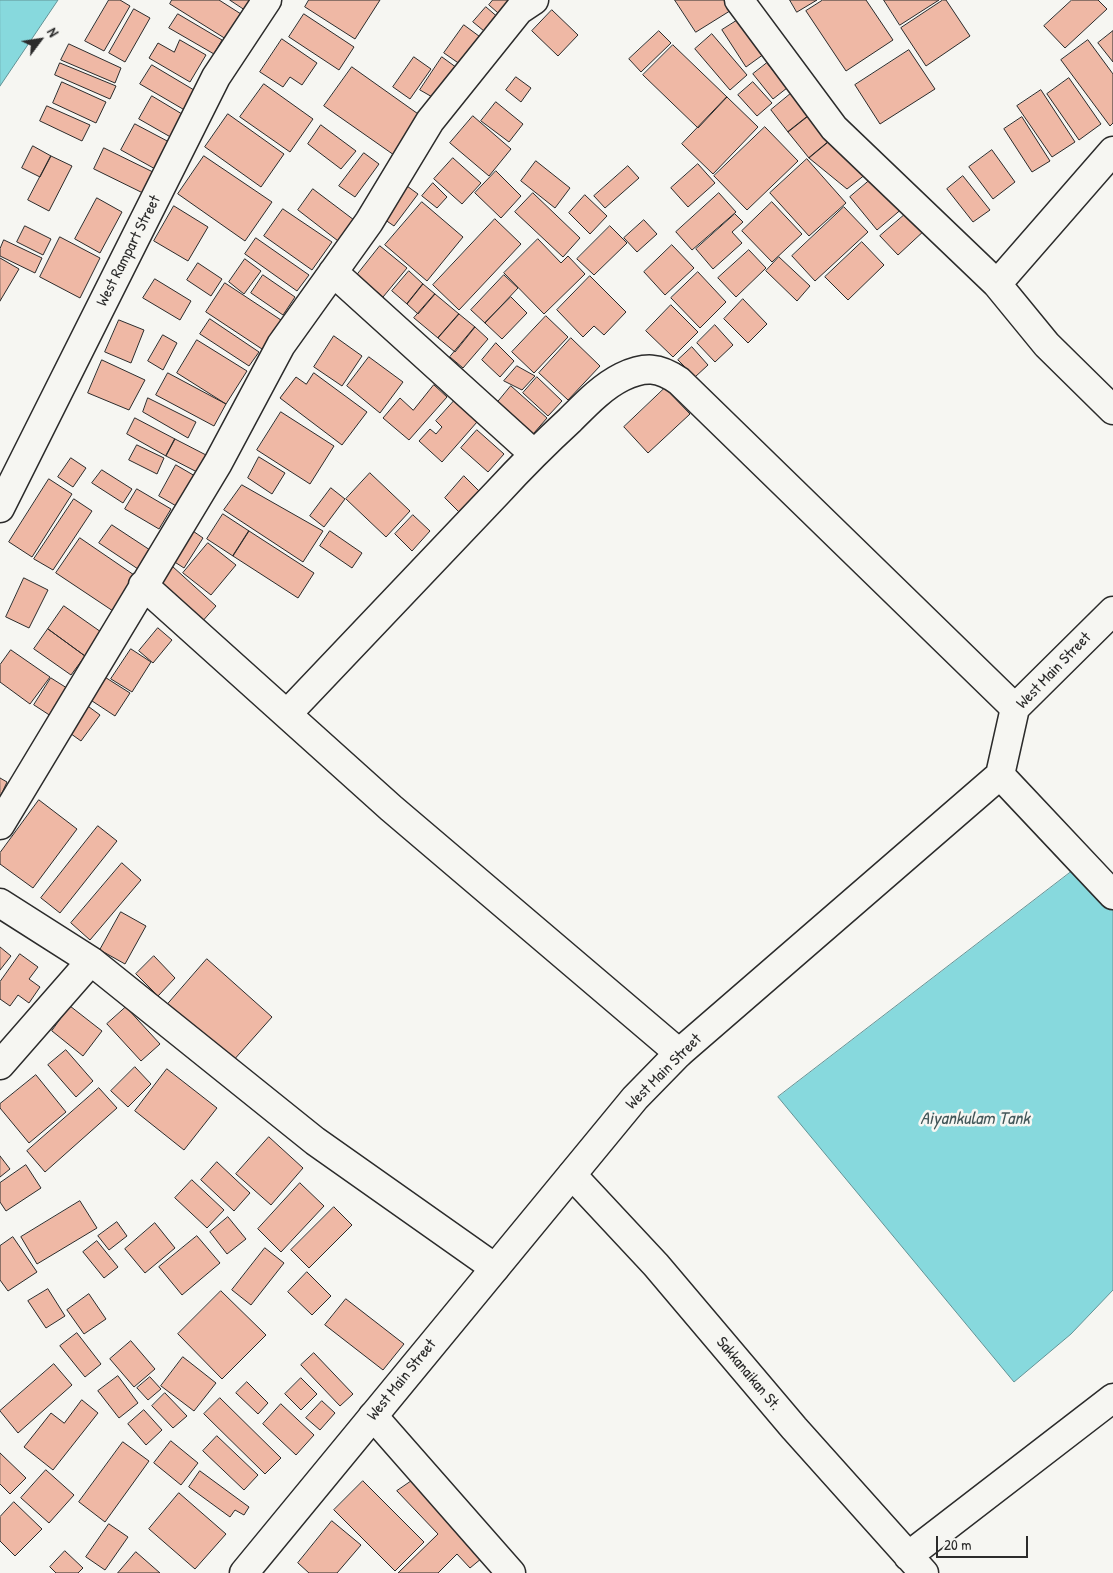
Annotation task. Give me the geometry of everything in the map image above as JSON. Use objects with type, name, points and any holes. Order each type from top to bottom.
[{"type":"street","name":"West Rampart Street","points":[[0,508],[216,77],[267,0]]},
{"type":"street","points":[[0,825],[218,462],[281,345],[370,222],[430,121],[519,10],[534,0]]},
{"type":"street","points":[[739,0],[834,128],[997,284],[1048,345],[1113,410]]},
{"type":"street","points":[[997,284],[1113,151]]},
{"type":"street","points":[[333,272],[534,454]]},
{"type":"street","points":[[287,714],[534,454],[596,395],[609,384],[624,376],[654,369],[667,372],[686,388],[1015,708]]},
{"type":"street","points":[[143,585],[391,808],[679,1053]]},
{"type":"street","name":"West Main Street","points":[[244,1573],[635,1098],[679,1053],[1000,775],[1015,708],[1113,611]]},
{"type":"street","points":[[1000,775],[1113,895]]},
{"type":"street","points":[[0,903],[91,961],[315,1141],[495,1268]]},
{"type":"street","points":[[0,1065],[91,961]]},
{"type":"street","name":"Sakkanaikan St.","points":[[572,1175],[656,1265],[794,1428],[916,1564]]},
{"type":"street","points":[[916,1564],[1113,1398]]},
{"type":"street","points":[[373,1416],[511,1573]]},
{"type":"water","points":[[0,0],[58,0],[0,86]]},
{"type":"water","name":"Aiyankulam Tank","points":[[1084,862],[1113,895],[1113,1290],[1071,1334],[1014,1382],[778,1097]]},
{"type":"building","points":[[109,0],[120,0],[130,6],[104,51],[85,41]]},
{"type":"building","points":[[172,0],[219,0],[241,14],[226,39],[170,4]]},
{"type":"building","points":[[230,0],[250,0],[244,9]]},
{"type":"building","points":[[309,0],[380,0],[355,39],[305,7]]},
{"type":"building","points":[[493,0],[523,0],[506,20],[489,5]]},
{"type":"building","points":[[675,0],[727,0],[733,9],[696,32]]},
{"type":"building","points":[[790,0],[817,0],[797,12]]},
{"type":"building","points":[[823,0],[866,0],[893,40],[846,71],[806,11]]},
{"type":"building","points":[[884,0],[939,0],[900,25]]},
{"type":"building","points":[[943,0],[946,0],[970,36],[926,66],[901,28]]},
{"type":"building","points":[[1072,0],[1098,0],[1107,9],[1065,48],[1044,26]]},
{"type":"building","points":[[486,7],[507,25],[495,40],[473,22]]},
{"type":"building","points":[[134,9],[150,18],[125,62],[109,53]]},
{"type":"building","points":[[552,10],[578,35],[558,56],[532,31]]},
{"type":"building","points":[[178,14],[222,40],[214,54],[169,28]]},
{"type":"building","points":[[304,14],[354,47],[339,70],[289,37]]},
{"type":"building","points":[[741,18],[764,54],[746,67],[722,30]]},
{"type":"building","points":[[464,25],[487,42],[467,69],[444,53]]},
{"type":"building","points":[[659,31],[671,43],[641,72],[629,59]]},
{"type":"building","points":[[1113,31],[1113,62],[1098,43]]},
{"type":"building","points":[[712,34],[747,75],[730,90],[695,49]]},
{"type":"building","points":[[282,39],[317,63],[302,85],[290,77],[283,87],[260,72]]},
{"type":"building","points":[[180,40],[206,55],[190,82],[149,58],[158,43],[174,52]]},
{"type":"building","points":[[1088,40],[1113,74],[1113,123],[1110,126],[1061,60]]},
{"type":"building","points":[[69,44],[121,68],[115,83],[61,60]]},
{"type":"building","points":[[673,45],[727,97],[698,128],[643,75]]},
{"type":"building","points":[[909,50],[935,89],[880,124],[855,85]]},
{"type":"building","points":[[414,57],[431,69],[410,99],[393,87]]},
{"type":"building","points":[[442,57],[464,73],[441,102],[420,90]]},
{"type":"building","points":[[60,63],[116,86],[110,99],[55,75]]},
{"type":"building","points":[[767,63],[787,88],[773,99],[753,74]]},
{"type":"building","points":[[152,65],[199,93],[188,112],[140,84]]},
{"type":"building","points":[[352,67],[421,116],[394,155],[324,106]]},
{"type":"building","points":[[516,77],[531,88],[521,102],[506,90]]},
{"type":"building","points":[[1069,78],[1101,124],[1079,140],[1047,94]]},
{"type":"building","points":[[62,82],[106,102],[96,123],[53,103]]},
{"type":"building","points":[[753,82],[772,103],[757,116],[738,95]]},
{"type":"building","points":[[264,84],[313,119],[290,152],[240,117]]},
{"type":"building","points":[[1041,90],[1075,142],[1052,157],[1017,106]]},
{"type":"building","points":[[794,91],[812,113],[788,132],[771,110]]},
{"type":"building","points":[[152,96],[187,117],[174,139],[139,119]]},
{"type":"building","points":[[727,97],[758,127],[713,174],[682,144]]},
{"type":"building","points":[[496,102],[523,124],[509,142],[481,121]]},
{"type":"building","points":[[47,106],[90,125],[82,141],[40,121]]},
{"type":"building","points":[[812,113],[833,138],[809,158],[788,132]]},
{"type":"building","points":[[228,114],[284,154],[261,187],[205,147]]},
{"type":"building","points":[[473,116],[511,149],[489,176],[450,143]]},
{"type":"building","points":[[1022,117],[1050,161],[1032,172],[1004,129]]},
{"type":"building","points":[[135,124],[171,143],[157,170],[121,150]]},
{"type":"building","points":[[321,125],[356,151],[341,169],[308,144]]},
{"type":"building","points":[[765,127],[798,161],[747,210],[714,176]]},
{"type":"building","points":[[833,138],[871,170],[847,189],[809,158]]},
{"type":"building","points":[[33,146],[51,156],[40,177],[22,168]]},
{"type":"building","points":[[104,148],[157,174],[147,195],[94,169]]},
{"type":"building","points":[[992,150],[1015,182],[993,199],[969,167]]},
{"type":"building","points":[[364,153],[379,164],[355,197],[339,186]]},
{"type":"building","points":[[51,156],[72,166],[49,211],[28,200]]},
{"type":"building","points":[[204,156],[272,202],[245,241],[178,194]]},
{"type":"building","points":[[453,158],[481,183],[462,204],[434,179]]},
{"type":"building","points":[[807,159],[846,203],[809,236],[770,193]]},
{"type":"building","points":[[536,161],[570,188],[555,208],[521,181]]},
{"type":"building","points":[[698,164],[715,183],[688,207],[671,188]]},
{"type":"building","points":[[628,166],[639,178],[605,208],[594,196]]},
{"type":"building","points":[[496,171],[521,196],[501,218],[475,193]]},
{"type":"building","points":[[876,175],[904,207],[877,230],[850,197]]},
{"type":"building","points":[[963,176],[990,210],[973,222],[947,189]]},
{"type":"building","points":[[400,181],[418,194],[394,226],[378,215]]},
{"type":"building","points":[[433,183],[447,197],[437,208],[422,196]]},
{"type":"building","points":[[313,189],[358,223],[342,244],[298,210]]},
{"type":"building","points":[[533,193],[580,238],[563,257],[515,212]]},
{"type":"building","points":[[719,193],[736,212],[692,250],[676,232]]},
{"type":"building","points":[[585,195],[607,216],[590,234],[569,213]]},
{"type":"building","points":[[97,198],[122,212],[100,253],[75,239]]},
{"type":"building","points":[[422,202],[463,237],[427,281],[385,245]]},
{"type":"building","points":[[772,202],[802,234],[772,262],[742,231]]},
{"type":"building","points":[[174,206],[208,227],[188,261],[154,241]]},
{"type":"building","points":[[844,207],[868,232],[815,281],[792,256]]},
{"type":"building","points":[[283,209],[332,242],[312,270],[264,236]]},
{"type":"building","points":[[909,211],[926,229],[898,255],[880,236]]},
{"type":"building","points":[[735,214],[743,222],[732,232],[742,243],[713,269],[696,249]]},
{"type":"building","points":[[495,219],[521,244],[459,310],[433,285]]},
{"type":"building","points":[[644,220],[657,234],[637,252],[624,238]]},
{"type":"building","points":[[25,226],[51,239],[43,255],[17,242]]},
{"type":"building","points":[[610,226],[627,243],[594,275],[577,259]]},
{"type":"building","points":[[60,237],[100,258],[80,298],[40,277]]},
{"type":"building","points":[[256,238],[309,275],[297,291],[245,254]]},
{"type":"building","points":[[538,239],[561,263],[568,256],[585,274],[544,314],[504,273]]},
{"type":"building","points":[[4,240],[42,258],[35,273],[0,256],[0,249]]},
{"type":"building","points":[[862,242],[884,265],[848,300],[825,277]]},
{"type":"building","points":[[672,245],[694,268],[665,295],[644,272]]},
{"type":"building","points":[[380,246],[407,268],[383,297],[357,275]]},
{"type":"building","points":[[749,250],[766,268],[736,297],[718,278]]},
{"type":"building","points":[[779,257],[810,286],[797,301],[766,271]]},
{"type":"building","points":[[0,258],[19,269],[0,301]]},
{"type":"building","points":[[245,259],[261,271],[244,294],[229,282]]},
{"type":"building","points":[[198,263],[222,279],[211,296],[187,280]]},
{"type":"building","points":[[409,271],[423,284],[407,304],[392,291]]},
{"type":"building","points":[[698,272],[726,302],[700,328],[671,298]]},
{"type":"building","points":[[263,275],[295,297],[283,315],[251,293]]},
{"type":"building","points":[[504,275],[518,288],[485,323],[471,310]]},
{"type":"building","points":[[590,276],[626,312],[604,335],[594,326],[583,337],[557,310]]},
{"type":"building","points":[[155,279],[191,301],[180,320],[143,298]]},
{"type":"building","points":[[225,283],[284,322],[265,351],[206,312]]},
{"type":"building","points":[[423,284],[435,294],[418,314],[407,304]]},
{"type":"building","points":[[435,294],[459,314],[438,338],[414,318]]},
{"type":"building","points":[[511,297],[527,313],[502,339],[485,323]]},
{"type":"building","points":[[743,299],[767,324],[748,343],[724,319]]},
{"type":"building","points":[[671,305],[698,332],[673,357],[646,331]]},
{"type":"building","points":[[459,314],[475,327],[455,352],[438,338]]},
{"type":"building","points":[[546,316],[568,337],[534,373],[512,352]]},
{"type":"building","points":[[210,319],[259,352],[249,366],[200,334]]},
{"type":"building","points":[[119,320],[144,330],[131,363],[105,352]]},
{"type":"building","points":[[715,325],[733,345],[715,362],[697,343]]},
{"type":"building","points":[[475,327],[488,339],[463,368],[450,357]]},
{"type":"building","points":[[163,335],[177,343],[163,370],[148,361]]},
{"type":"building","points":[[334,336],[362,356],[342,386],[314,367]]},
{"type":"building","points":[[571,338],[600,366],[568,400],[539,373]]},
{"type":"building","points":[[197,340],[247,371],[226,404],[177,373]]},
{"type":"building","points":[[496,343],[514,361],[500,377],[482,360]]},
{"type":"building","points":[[692,347],[708,365],[695,377],[678,360]]},
{"type":"building","points":[[369,357],[403,382],[380,413],[347,386]]},
{"type":"building","points":[[102,360],[145,380],[129,410],[88,393]]},
{"type":"building","points":[[517,366],[535,376],[522,390],[504,381]]},
{"type":"building","points":[[168,373],[226,404],[214,426],[156,395]]},
{"type":"building","points":[[314,373],[367,412],[342,445],[280,398],[296,377],[306,384]]},
{"type":"building","points":[[537,377],[562,401],[548,416],[523,393]]},
{"type":"building","points":[[434,385],[447,397],[409,440],[383,418],[400,398],[413,410]]},
{"type":"building","points":[[511,386],[547,418],[527,441],[497,403]]},
{"type":"building","points":[[665,388],[690,414],[648,453],[624,427]]},
{"type":"building","points":[[148,398],[196,422],[188,438],[143,412]]},
{"type":"building","points":[[454,401],[477,422],[442,462],[419,441],[430,429],[436,434],[442,427],[436,421]]},
{"type":"building","points":[[281,412],[334,446],[310,484],[257,450]]},
{"type":"building","points":[[135,418],[175,439],[166,456],[127,434]]},
{"type":"building","points":[[477,430],[504,454],[488,472],[461,448]]},
{"type":"building","points":[[175,439],[206,455],[197,472],[166,456]]},
{"type":"building","points":[[137,445],[164,458],[157,474],[129,460]]},
{"type":"building","points":[[259,457],[285,473],[272,494],[248,478]]},
{"type":"building","points":[[71,458],[86,468],[73,487],[58,477]]},
{"type":"building","points":[[176,465],[195,476],[178,507],[159,496]]},
{"type":"building","points":[[102,470],[132,489],[123,503],[92,483]]},
{"type":"building","points":[[370,473],[410,511],[386,537],[346,499]]},
{"type":"building","points":[[464,476],[479,491],[459,512],[445,498]]},
{"type":"building","points":[[49,479],[72,494],[32,557],[9,542]]},
{"type":"building","points":[[242,485],[323,531],[303,562],[224,510]]},
{"type":"building","points":[[331,488],[345,499],[324,527],[310,516]]},
{"type":"building","points":[[137,489],[171,509],[159,529],[125,509]]},
{"type":"building","points":[[74,499],[92,511],[53,570],[34,559]]},
{"type":"building","points":[[223,514],[249,531],[233,556],[207,539]]},
{"type":"building","points":[[413,515],[430,531],[412,551],[395,534]]},
{"type":"building","points":[[112,525],[150,550],[138,569],[99,543]]},
{"type":"building","points":[[190,529],[203,538],[184,568],[170,559]]},
{"type":"building","points":[[249,531],[314,573],[298,598],[233,556]]},
{"type":"building","points":[[330,531],[362,553],[352,568],[320,546]]},
{"type":"building","points":[[80,538],[137,577],[113,611],[56,573]]},
{"type":"building","points":[[208,543],[236,565],[211,595],[183,573]]},
{"type":"building","points":[[172,566],[216,606],[200,624],[155,585]]},
{"type":"building","points":[[24,578],[48,590],[29,628],[6,617]]},
{"type":"building","points":[[64,606],[101,632],[85,656],[48,629]]},
{"type":"building","points":[[158,628],[172,640],[153,663],[139,651]]},
{"type":"building","points":[[48,629],[85,656],[71,675],[34,649]]},
{"type":"building","points":[[131,649],[151,662],[132,692],[111,679]]},
{"type":"building","points":[[11,650],[50,677],[30,704],[0,682],[0,665]]},
{"type":"building","points":[[100,674],[130,693],[115,716],[86,697]]},
{"type":"building","points":[[51,678],[70,690],[54,718],[34,705]]},
{"type":"building","points":[[85,704],[100,715],[81,741],[67,731]]},
{"type":"building","points":[[0,778],[7,782],[0,797]]},
{"type":"building","points":[[39,800],[77,829],[33,888],[0,864],[0,853]]},
{"type":"building","points":[[98,826],[117,841],[60,913],[41,898]]},
{"type":"building","points":[[122,863],[141,880],[90,940],[71,923]]},
{"type":"building","points":[[121,912],[146,926],[125,964],[100,950]]},
{"type":"building","points":[[0,947],[11,956],[0,970]]},
{"type":"building","points":[[20,954],[38,967],[29,979],[40,987],[29,1003],[18,995],[10,1006],[0,999],[0,982]]},
{"type":"building","points":[[154,956],[175,978],[158,996],[136,974]]},
{"type":"building","points":[[207,959],[272,1017],[232,1062],[167,1005]]},
{"type":"building","points":[[70,1006],[102,1031],[83,1056],[52,1031]]},
{"type":"building","points":[[126,1007],[160,1044],[141,1061],[107,1024]]},
{"type":"building","points":[[66,1050],[93,1081],[76,1097],[48,1065]]},
{"type":"building","points":[[135,1067],[151,1084],[128,1107],[111,1091]]},
{"type":"building","points":[[167,1069],[217,1108],[184,1150],[135,1111]]},
{"type":"building","points":[[36,1075],[66,1112],[29,1143],[0,1108],[0,1104]]},
{"type":"building","points":[[99,1088],[117,1108],[45,1172],[27,1151]]},
{"type":"building","points":[[269,1137],[303,1168],[271,1205],[236,1174]]},
{"type":"building","points":[[0,1156],[10,1169],[0,1177]]},
{"type":"building","points":[[217,1162],[250,1193],[234,1211],[201,1180]]},
{"type":"building","points":[[26,1165],[41,1188],[6,1211],[0,1202],[0,1183]]},
{"type":"building","points":[[192,1180],[224,1210],[207,1228],[175,1198]]},
{"type":"building","points":[[300,1183],[324,1206],[281,1252],[258,1229]]},
{"type":"building","points":[[80,1201],[97,1228],[37,1264],[21,1237]]},
{"type":"building","points":[[334,1207],[352,1225],[309,1268],[291,1250]]},
{"type":"building","points":[[228,1217],[246,1239],[227,1254],[210,1232]]},
{"type":"building","points":[[117,1222],[127,1236],[109,1250],[98,1236]]},
{"type":"building","points":[[155,1223],[175,1248],[145,1273],[125,1249]]},
{"type":"building","points":[[197,1236],[220,1263],[182,1295],[159,1267]]},
{"type":"building","points":[[13,1237],[37,1272],[8,1291],[0,1280],[0,1246]]},
{"type":"building","points":[[97,1241],[118,1267],[104,1278],[83,1252]]},
{"type":"building","points":[[265,1248],[284,1263],[251,1305],[232,1290]]},
{"type":"building","points":[[307,1272],[331,1296],[312,1315],[288,1292]]},
{"type":"building","points":[[48,1289],[65,1316],[46,1328],[28,1301]]},
{"type":"building","points":[[221,1291],[266,1335],[222,1379],[178,1334]]},
{"type":"building","points":[[89,1294],[106,1319],[84,1334],[67,1310]]},
{"type":"building","points":[[346,1299],[404,1344],[383,1370],[325,1325]]},
{"type":"building","points":[[77,1333],[101,1364],[85,1377],[60,1346]]},
{"type":"building","points":[[131,1341],[155,1369],[134,1387],[110,1359]]},
{"type":"building","points":[[314,1353],[353,1394],[340,1406],[301,1365]]},
{"type":"building","points":[[183,1357],[216,1383],[194,1411],[161,1386]]},
{"type":"building","points":[[54,1364],[72,1385],[18,1433],[0,1411]]},
{"type":"building","points":[[118,1376],[138,1403],[119,1418],[98,1391]]},
{"type":"building","points":[[150,1377],[161,1389],[148,1400],[137,1388]]},
{"type":"building","points":[[301,1378],[317,1394],[301,1410],[285,1394]]},
{"type":"building","points":[[247,1382],[268,1403],[258,1414],[236,1393]]},
{"type":"building","points":[[165,1393],[187,1416],[173,1428],[152,1406]]},
{"type":"building","points":[[220,1398],[281,1458],[265,1474],[204,1414]]},
{"type":"building","points":[[82,1400],[98,1413],[53,1470],[24,1447],[51,1413],[64,1423]]},
{"type":"building","points":[[322,1401],[335,1413],[320,1430],[306,1418]]},
{"type":"building","points":[[281,1404],[314,1435],[296,1455],[263,1424]]},
{"type":"building","points":[[144,1410],[162,1430],[146,1445],[128,1424]]},
{"type":"building","points":[[217,1436],[258,1475],[244,1490],[203,1451]]},
{"type":"building","points":[[171,1441],[198,1463],[181,1485],[154,1463]]},
{"type":"building","points":[[123,1442],[149,1461],[105,1522],[79,1502]]},
{"type":"building","points":[[0,1453],[26,1478],[10,1494],[0,1484]]},
{"type":"building","points":[[46,1470],[74,1495],[49,1523],[21,1498]]},
{"type":"building","points":[[200,1471],[249,1507],[244,1515],[235,1510],[230,1517],[189,1487]]},
{"type":"building","points":[[416,1478],[488,1553],[470,1568],[457,1554],[438,1573],[398,1573],[438,1534],[397,1491]]},
{"type":"building","points":[[363,1481],[424,1542],[395,1571],[334,1510]]},
{"type":"building","points":[[179,1493],[226,1534],[195,1569],[149,1529]]},
{"type":"building","points":[[14,1502],[42,1529],[15,1556],[0,1541],[0,1517]]},
{"type":"building","points":[[332,1521],[361,1545],[337,1573],[309,1573],[298,1563]]},
{"type":"building","points":[[109,1524],[128,1537],[105,1570],[86,1557]]},
{"type":"building","points":[[65,1551],[83,1568],[78,1573],[56,1573],[50,1567]]},
{"type":"building","points":[[136,1552],[160,1573],[118,1573]]}]
